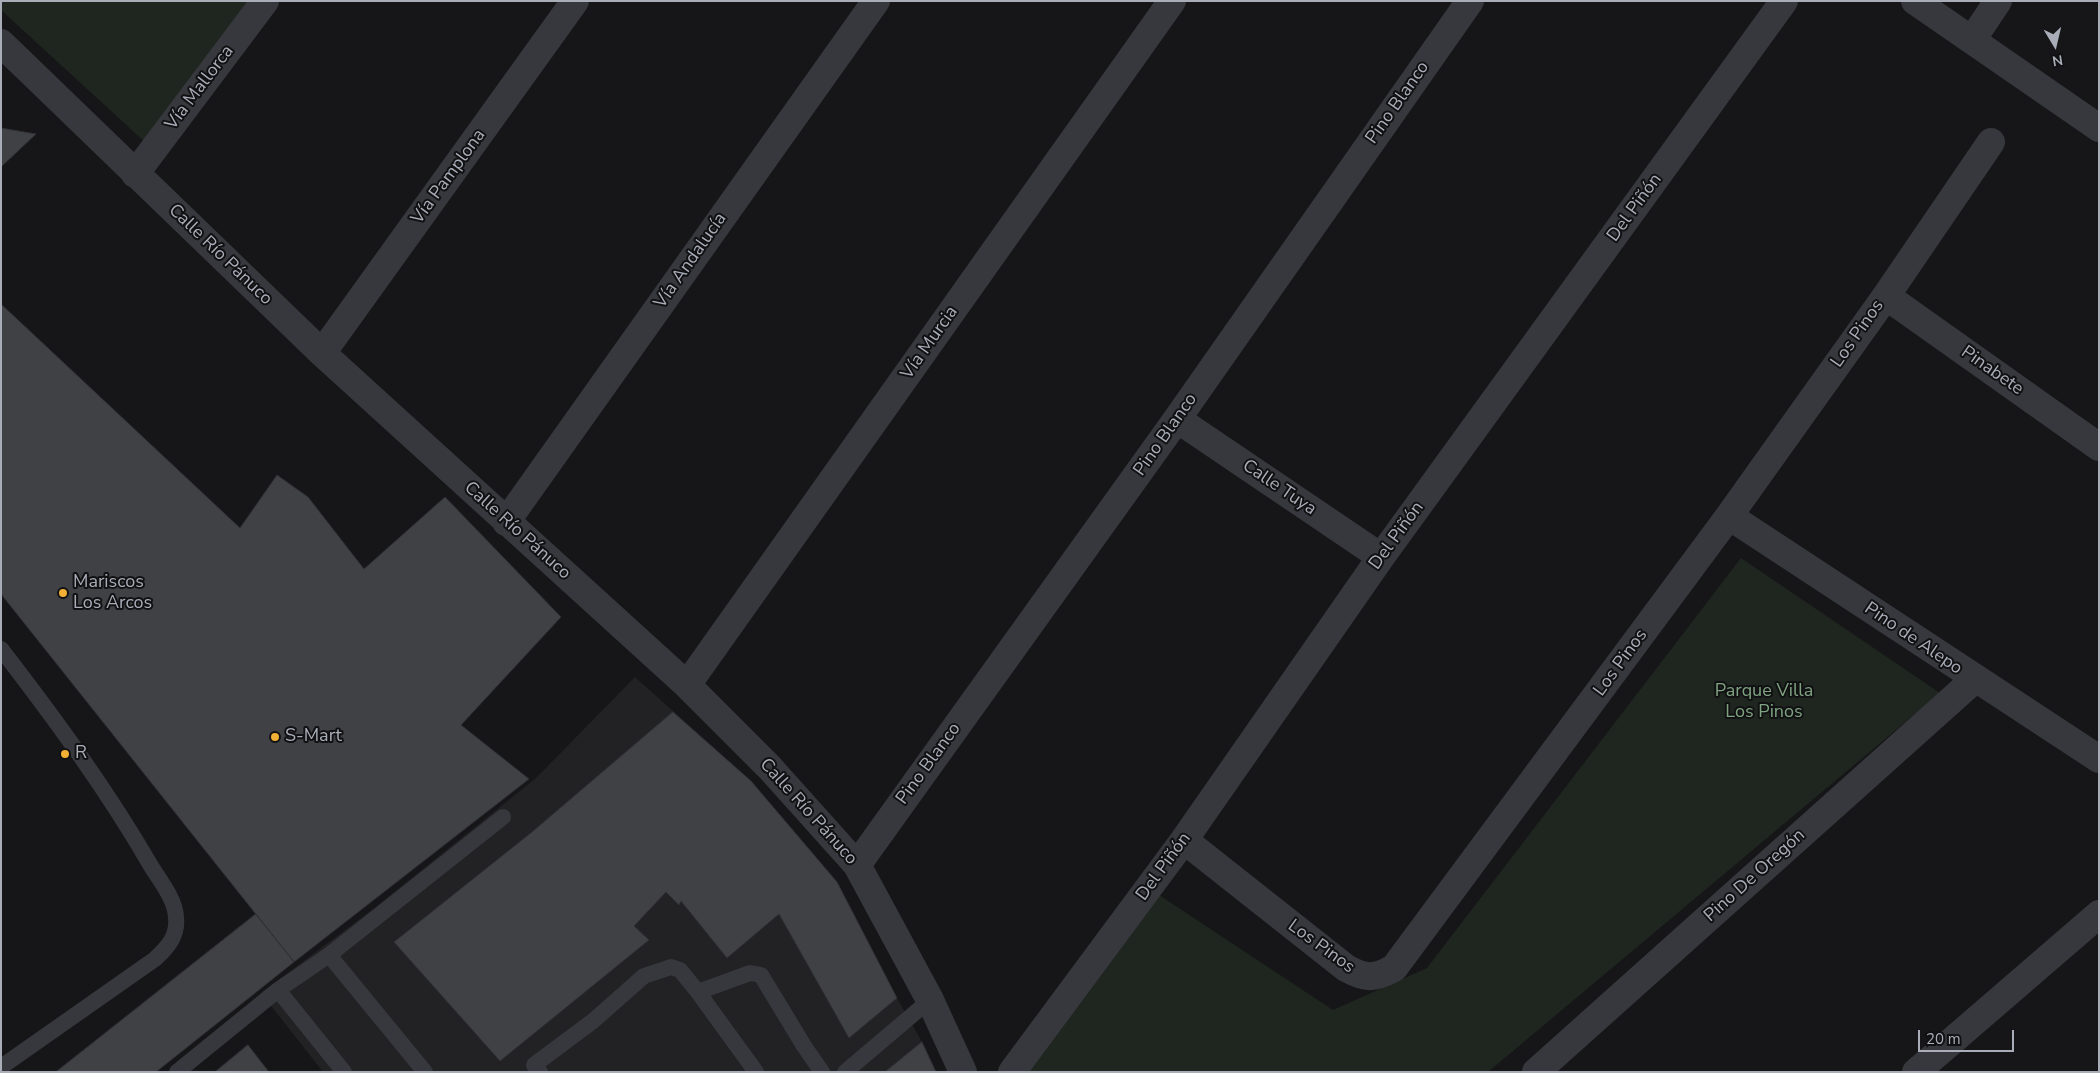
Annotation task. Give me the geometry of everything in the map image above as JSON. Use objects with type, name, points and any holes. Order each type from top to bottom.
[{"type":"street","name":"Vía Mallorca","points":[[135,174],[266,1]]},
{"type":"street","name":"Vía Pamplona","points":[[322,353],[575,1]]},
{"type":"street","name":"Vía Andalucía","points":[[506,522],[876,1]]},
{"type":"street","name":"Vía Murcia","points":[[687,685],[1172,1]]},
{"type":"street","name":"Pino Blanco","points":[[857,865],[1177,419],[1470,1]]},
{"type":"street","name":"Del Piñón","points":[[1012,1072],[1184,840],[1381,557],[1784,1]]},
{"type":"street","points":[[1915,1],[2099,128]]},
{"type":"street","points":[[1972,40],[1998,1]]},
{"type":"street","name":"Calle Río Pánuco","points":[[1,44],[322,353],[687,685],[770,768],[857,865],[930,1000],[963,1072]]},
{"type":"street","name":"Los Pinos","points":[[1184,840],[1346,968],[1364,976],[1373,977],[1394,968],[1729,516],[1886,296],[1991,142]]},
{"type":"street","name":"Pinabete","points":[[1886,296],[2099,447]]},
{"type":"street","name":"Calle Tuya","points":[[1177,419],[1381,557]]},
{"type":"street","name":"Pino de Alepo","points":[[1729,516],[2099,759]]},
{"type":"street","name":"Pino De Oregón","points":[[1536,1072],[1975,679]]},
{"type":"street","points":[[1916,1072],[2099,914]]},
{"type":"lane","points":[[1,649],[90,768],[138,842],[172,902],[176,914],[177,927],[167,949],[155,959],[1,1067]]},
{"type":"lane","points":[[177,1072],[278,990],[329,955],[503,817]]},
{"type":"lane","points":[[329,955],[425,1072]]},
{"type":"lane","points":[[540,1072],[534,1064],[593,1021],[644,976],[659,970],[677,968],[698,992],[756,1072]]},
{"type":"lane","points":[[698,992],[750,973],[762,975],[804,1046],[822,1072]]},
{"type":"lane","points":[[278,990],[344,1072]]},
{"type":"lane","points":[[844,1072],[930,1000]]},
{"type":"shaded area","points":[[635,677],[751,781],[837,882],[936,1072],[323,1072],[261,993],[373,909],[536,778]]},
{"type":"green space","points":[[1,1],[258,1],[147,144],[1,10]]},
{"type":"green space","name":"Parque Villa Los Pinos","points":[[1741,558],[1940,693],[1488,1072],[1017,1072],[1153,891],[1333,1010],[1427,968]]},
{"type":"building","points":[[1,128],[36,134],[1,167]]},
{"type":"building","points":[[1,304],[240,528],[277,475],[308,497],[364,569],[445,497],[561,617],[461,725],[529,779],[294,962],[1,594]]},
{"type":"building","points":[[673,712],[751,781],[837,882],[897,998],[849,1038],[779,914],[727,958],[681,901],[679,905],[666,892],[634,926],[649,940],[500,1061],[394,942],[532,832]]},
{"type":"building","points":[[256,914],[294,962],[156,1072],[56,1072]]},
{"type":"building","points":[[922,1042],[936,1072],[885,1072]]},
{"type":"building","points":[[248,1045],[269,1072],[215,1072]]},
{"type":"place","name":"Mariscos Los Arcos","points":[[63,593]]},
{"type":"place","name":"S-Mart","points":[[275,737]]},
{"type":"place","name":"R","points":[[65,754]]}]
